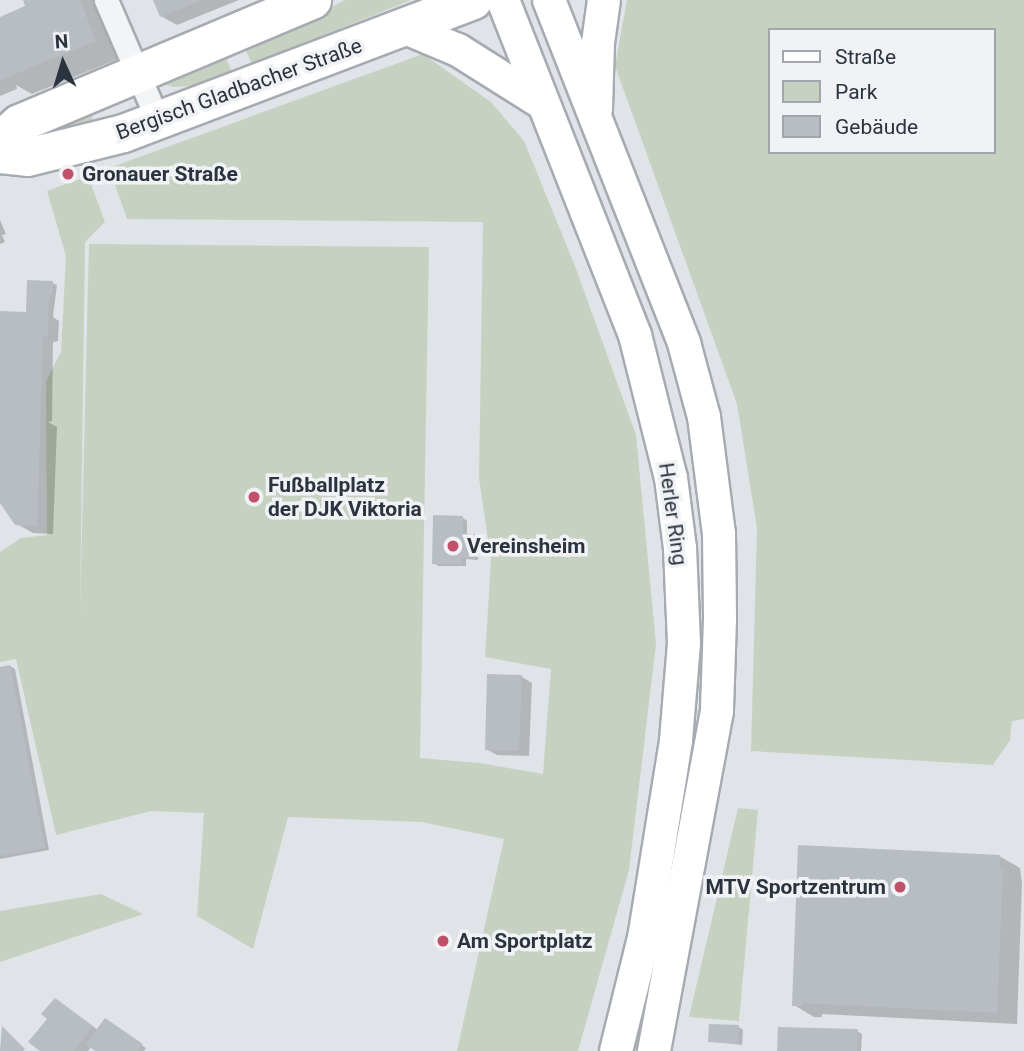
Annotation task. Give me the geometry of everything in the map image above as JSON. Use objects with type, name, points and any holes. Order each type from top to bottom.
[{"type":"main road","points":[[0,140],[19,123],[312,0]]},
{"type":"main road","name":"Bergisch Gladbacher Straße","points":[[0,154],[27,157],[158,121],[473,0]]},
{"type":"main road","name":"Herler Ring","points":[[503,0],[635,335],[671,478],[680,548],[684,643],[676,741],[644,939],[616,1051]]},
{"type":"main road","name":"Herler Ring","points":[[549,0],[684,343],[704,417],[719,534],[717,711],[654,1051]]},
{"type":"main road","points":[[596,121],[598,43],[604,0]]},
{"type":"main road","points":[[403,27],[458,50],[542,103]]},
{"type":"street","points":[[106,0],[158,121]]},
{"type":"green space","points":[[345,0],[411,0],[252,64],[244,47],[300,24]]},
{"type":"green space","points":[[627,0],[1024,0],[1024,719],[1012,721],[1010,740],[993,765],[751,751],[757,528],[737,404],[615,66]]},
{"type":"green space","points":[[423,54],[491,102],[524,141],[575,266],[636,435],[656,644],[629,870],[578,1051],[457,1051],[504,839],[422,822],[288,817],[253,949],[197,916],[204,813],[151,811],[56,835],[16,659],[0,662],[0,552],[21,538],[47,535],[46,381],[61,352],[66,256],[47,191],[88,176],[105,222],[85,242],[80,612],[89,244],[429,247],[420,758],[480,763],[543,774],[551,669],[485,657],[491,560],[479,478],[483,222],[127,219],[109,168]]},
{"type":"green space","points":[[225,56],[232,72],[194,86],[172,87],[165,84],[164,81]]},
{"type":"green space","points":[[89,111],[96,125],[28,143],[28,136]]},
{"type":"green space","points":[[738,808],[758,810],[739,1021],[689,1017]]},
{"type":"green space","points":[[101,894],[143,914],[0,962],[0,911]]},
{"type":"building","points":[[23,0],[80,0],[96,41],[0,80],[0,17],[25,6]]},
{"type":"building","points":[[153,0],[202,0],[160,17]]},
{"type":"building","points":[[27,280],[53,281],[52,295],[49,295],[48,336],[43,337],[37,526],[15,525],[0,503],[0,311],[26,312]]},
{"type":"building","name":"Vereinsheim","points":[[433,515],[463,516],[463,534],[475,534],[474,558],[462,558],[462,565],[432,564]]},
{"type":"building","points":[[10,665],[45,848],[0,856],[0,667]]},
{"type":"building","points":[[487,674],[522,675],[519,751],[485,750]]},
{"type":"building","points":[[798,845],[1000,855],[1000,870],[1003,869],[997,1013],[802,1003],[802,1006],[792,1006]]},
{"type":"building","points":[[55,998],[93,1026],[74,1051],[40,1051],[28,1042],[47,1019],[41,1014]]},
{"type":"building","points":[[105,1018],[143,1044],[138,1051],[95,1051],[86,1044]]},
{"type":"building","points":[[709,1024],[739,1025],[738,1044],[708,1042]]},
{"type":"building","points":[[2,1026],[25,1049],[23,1051],[0,1051]]},
{"type":"building","points":[[778,1027],[858,1029],[857,1051],[777,1051]]},
{"type":"place","name":"Gronauer Straße","points":[[68,174]]},
{"type":"place","name":"Fußballplatz der DJK Viktoria","points":[[254,497]]},
{"type":"place","name":"Vereinsheim","points":[[453,546]]},
{"type":"place","name":"MTV Sportzentrum","points":[[900,887]]},
{"type":"place","name":"Am Sportplatz","points":[[443,941]]}]
